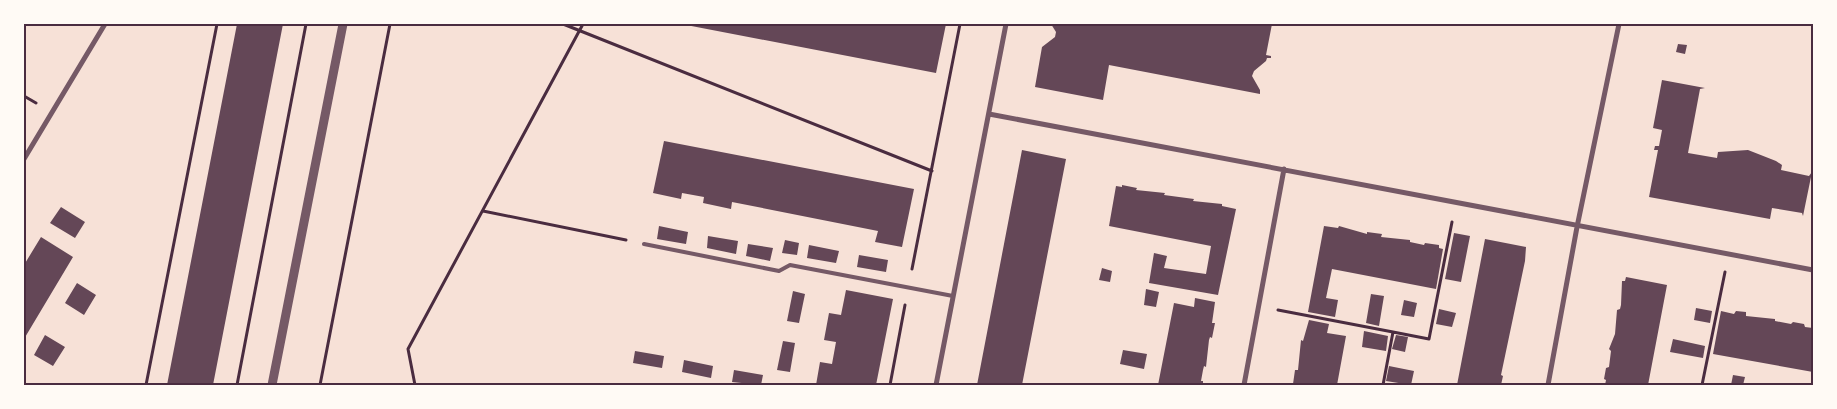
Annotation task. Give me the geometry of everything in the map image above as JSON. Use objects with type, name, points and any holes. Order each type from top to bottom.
[{"type":"street","points":[[24,159],[105,24]]},
{"type":"street","points":[[272,385],[343,24]]},
{"type":"street","points":[[936,385],[1006,24]]},
{"type":"street","points":[[1548,385],[1577,227],[1619,24]]},
{"type":"street","points":[[989,114],[1456,202],[1577,227],[1813,270]]},
{"type":"street","points":[[1244,385],[1284,169]]},
{"type":"lane","points":[[644,244],[779,271],[790,265],[953,296]]},
{"type":"path","points":[[146,385],[218,24]]},
{"type":"path","points":[[237,385],[306,24]]},
{"type":"path","points":[[320,385],[390,24]]},
{"type":"path","points":[[563,24],[932,170],[960,24]]},
{"type":"path","points":[[415,385],[408,350],[583,24]]},
{"type":"path","points":[[1260,306],[1428,339],[1456,202]]},
{"type":"path","points":[[482,211],[644,244]]},
{"type":"path","points":[[1702,385],[1729,254]]},
{"type":"path","points":[[1383,385],[1393,332]]},
{"type":"building","points":[[237,24],[283,24],[213,385],[167,385]]},
{"type":"building","points":[[681,24],[946,24],[936,73]]},
{"type":"building","points":[[1051,24],[1272,24],[1266,55],[1271,56],[1271,58],[1267,58],[1254,71],[1252,76],[1260,90],[1260,94],[1109,65],[1103,100],[1035,87],[1042,47],[1055,37],[1056,32]]},
{"type":"building","points":[[1678,44],[1687,45],[1685,54],[1676,52]]},
{"type":"building","points":[[1662,80],[1705,88],[1700,89],[1688,153],[1717,158],[1718,152],[1748,150],[1776,161],[1782,165],[1781,170],[1809,176],[1812,172],[1803,216],[1802,213],[1772,208],[1770,219],[1649,197],[1658,150],[1654,150],[1655,146],[1659,146],[1662,130],[1653,128]]},
{"type":"building","points":[[664,141],[914,189],[902,247],[875,242],[878,231],[732,202],[731,209],[703,203],[704,197],[682,193],[681,199],[653,193]]},
{"type":"building","points":[[1022,150],[1066,159],[1022,385],[977,385]]},
{"type":"building","points":[[1122,185],[1137,188],[1136,190],[1194,199],[1193,201],[1222,204],[1222,206],[1236,209],[1218,295],[1149,283],[1154,253],[1167,256],[1164,268],[1206,274],[1211,246],[1109,226],[1116,186],[1122,187]]},
{"type":"building","points":[[61,207],[85,222],[75,238],[50,223]]},
{"type":"building","points":[[659,226],[688,232],[686,244],[657,239]]},
{"type":"building","points":[[1324,226],[1338,228],[1339,226],[1367,234],[1367,232],[1382,234],[1381,237],[1410,240],[1410,242],[1424,245],[1425,243],[1439,245],[1439,248],[1443,249],[1436,289],[1332,269],[1326,298],[1338,300],[1335,317],[1308,312]]},
{"type":"building","points":[[1454,233],[1470,236],[1461,282],[1445,279]]},
{"type":"building","points":[[708,236],[738,241],[736,254],[707,248]]},
{"type":"building","points":[[41,237],[73,257],[24,339],[24,265]]},
{"type":"building","points":[[1485,239],[1526,247],[1525,261],[1501,375],[1503,376],[1501,385],[1457,385]]},
{"type":"building","points":[[785,240],[799,243],[797,255],[782,253]]},
{"type":"building","points":[[748,244],[773,248],[770,261],[746,256]]},
{"type":"building","points":[[809,245],[839,251],[836,263],[807,258]]},
{"type":"building","points":[[859,255],[888,260],[886,272],[857,267]]},
{"type":"building","points":[[1102,268],[1112,271],[1110,282],[1099,280]]},
{"type":"building","points":[[1626,277],[1667,285],[1648,385],[1605,385],[1606,380],[1604,379],[1606,368],[1609,367],[1611,351],[1609,349],[1615,334],[1617,310],[1620,309],[1621,305],[1622,281],[1625,281]]},
{"type":"building","points":[[77,283],[96,295],[84,315],[65,303]]},
{"type":"building","points":[[1146,289],[1159,292],[1156,307],[1144,305]]},
{"type":"building","points":[[846,290],[893,299],[876,385],[816,385],[820,362],[832,364],[836,342],[824,340],[829,313],[841,315]]},
{"type":"building","points":[[793,291],[805,294],[799,323],[787,321]]},
{"type":"building","points":[[1371,294],[1384,296],[1379,326],[1366,323]]},
{"type":"building","points":[[1195,298],[1215,302],[1212,323],[1215,323],[1212,338],[1210,337],[1209,340],[1206,367],[1204,366],[1203,370],[1201,381],[1203,381],[1203,385],[1158,385],[1174,303],[1194,307]]},
{"type":"building","points":[[1404,300],[1417,303],[1414,317],[1401,315]]},
{"type":"building","points":[[1696,308],[1712,311],[1710,323],[1694,320]]},
{"type":"building","points":[[1439,309],[1456,313],[1452,327],[1436,324]]},
{"type":"building","points":[[1721,311],[1734,314],[1736,311],[1746,312],[1746,316],[1775,319],[1775,321],[1791,324],[1793,322],[1813,328],[1813,372],[1713,354]]},
{"type":"building","points":[[1309,320],[1329,324],[1327,333],[1346,336],[1337,385],[1293,384],[1295,370],[1298,370],[1301,340],[1303,341]]},
{"type":"building","points":[[1364,331],[1388,336],[1386,351],[1362,347]]},
{"type":"building","points":[[45,335],[65,347],[53,366],[34,355]]},
{"type":"building","points":[[1396,335],[1408,337],[1405,352],[1392,349]]},
{"type":"building","points":[[1673,339],[1705,346],[1703,358],[1670,352]]},
{"type":"building","points":[[783,341],[795,343],[790,372],[777,370]]},
{"type":"building","points":[[1123,350],[1147,354],[1144,369],[1120,364]]},
{"type":"building","points":[[635,351],[664,356],[662,368],[633,363]]},
{"type":"building","points":[[684,360],[713,366],[711,378],[682,372]]},
{"type":"building","points":[[1389,366],[1414,371],[1411,385],[1386,381]]},
{"type":"building","points":[[734,370],[763,375],[761,385],[732,382]]},
{"type":"building","points":[[1733,375],[1745,377],[1743,385],[1731,385]]}]
